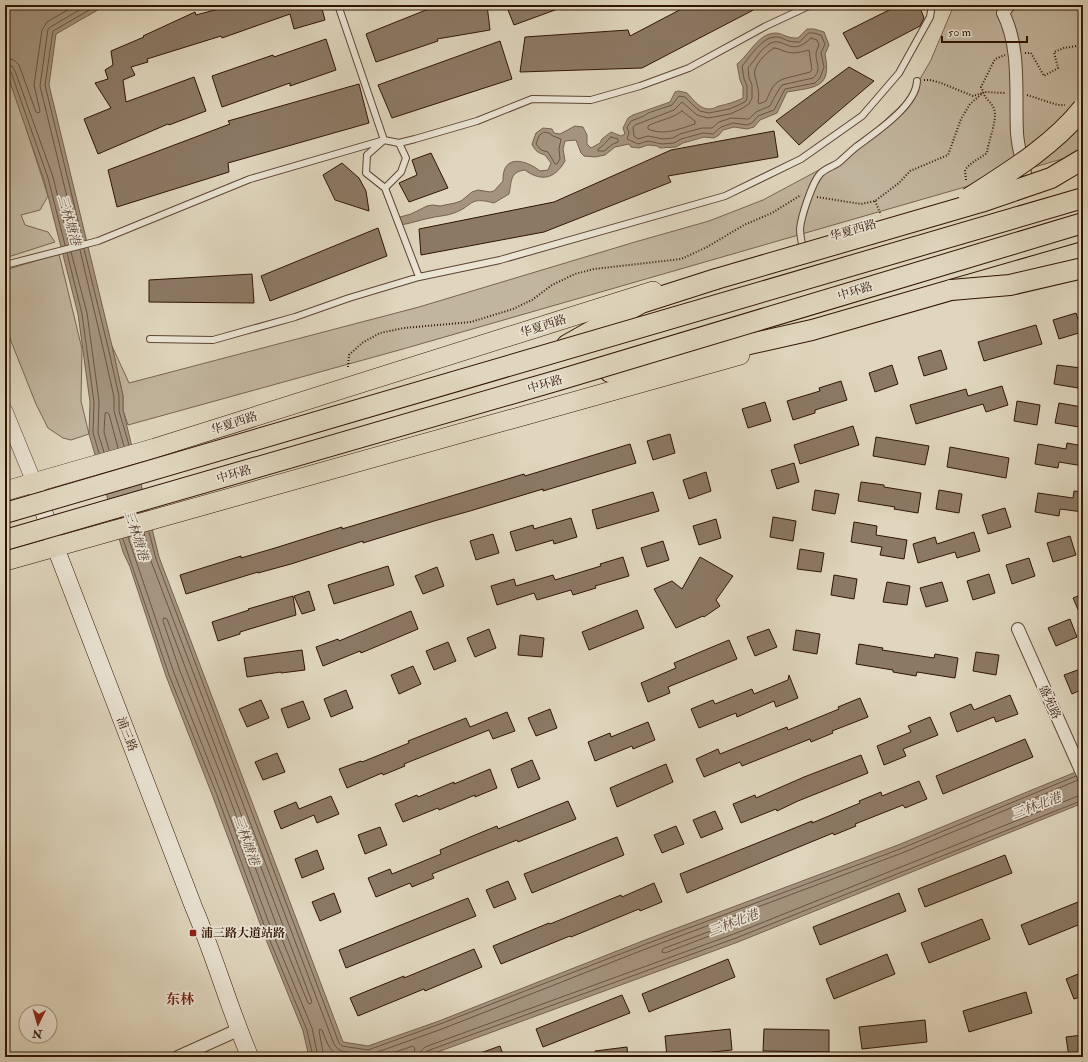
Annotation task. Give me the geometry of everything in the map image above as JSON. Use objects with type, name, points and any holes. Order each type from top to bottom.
[{"type":"highway","points":[[945,212],[999,179],[1042,148],[1075,118],[1074,107]]},
{"type":"highway","points":[[550,354],[641,303],[724,277],[981,202],[1051,178],[1083,159]]},
{"type":"highway","points":[[5,513],[1083,198]]},
{"type":"highway","name":"中环路","points":[[5,540],[559,380],[1083,223]]},
{"type":"highway","points":[[559,380],[669,362],[812,330],[1083,253]]},
{"type":"highway","points":[[951,290],[1010,285],[1083,268]]},
{"type":"main road","name":"华夏西路","points":[[5,491],[155,448],[802,244],[1083,165]]},
{"type":"main road","points":[[5,561],[782,343],[1083,253]]},
{"type":"main road","name":"浦三路","points":[[34,482],[56,546],[204,933],[238,1030],[250,1057]]},
{"type":"street","points":[[1009,5],[1003,13],[1009,24],[1012,42],[1015,69],[1019,152],[1027,181]]},
{"type":"street","name":"浦三路","points":[[5,411],[34,482]]},
{"type":"street","name":"盛苑路","points":[[1018,630],[1081,770]]},
{"type":"street","points":[[178,1057],[238,1030]]},
{"type":"lane","points":[[338,5],[384,140]]},
{"type":"lane","points":[[5,265],[98,241],[250,179],[384,140],[399,143],[477,121],[532,98],[591,100],[640,86],[689,68],[766,26],[811,5]]},
{"type":"lane","points":[[150,339],[213,340],[295,317],[349,298],[419,277],[500,260],[725,196],[801,159],[862,116],[899,73],[930,17],[932,5]]},
{"type":"lane","points":[[802,244],[801,222],[810,190],[820,173],[832,166],[881,129],[903,109],[917,87],[917,81]]},
{"type":"lane","points":[[384,140],[367,155],[366,173],[385,188],[419,277]]},
{"type":"lane","points":[[385,188],[401,172],[406,158],[399,143]]},
{"type":"path","points":[[917,81],[930,80],[953,87],[972,96],[984,92],[1016,93],[1032,96],[1058,105],[1074,107]]},
{"type":"path","points":[[348,367],[349,355],[362,343],[380,333],[404,328],[471,322],[513,309],[532,300],[552,286],[575,274],[594,269],[681,259],[707,248],[744,225],[772,213],[802,194],[829,200],[847,201],[861,204],[875,201],[899,183],[910,171],[948,155],[961,119],[970,104],[984,92]]},
{"type":"path","points":[[875,201],[884,221]]},
{"type":"shaded area","points":[[954,5],[1083,5],[1083,153],[403,349],[128,425],[123,410],[123,396],[112,346],[129,383],[419,307],[709,221],[763,200],[847,155],[909,98],[931,60]]},
{"type":"shaded area","points":[[5,63],[48,196],[40,210],[21,215],[25,225],[48,232],[55,242],[5,258]]},
{"type":"shaded area","points":[[59,254],[82,349],[81,401],[89,434],[71,440],[63,438],[48,428],[36,404],[5,326],[5,270]]},
{"type":"water","points":[[5,5],[108,5],[56,34],[49,85],[112,346],[123,396],[123,410],[159,557],[343,1042],[368,1046],[439,1021],[645,940],[898,845],[1083,769],[1083,803],[738,942],[424,1057],[309,1057],[303,1031],[265,937],[166,676],[130,567],[123,552],[89,434],[90,402],[78,314],[44,180],[5,68]]},
{"type":"water","points":[[807,29],[814,29],[824,32],[829,45],[825,54],[827,65],[824,80],[814,87],[787,92],[777,113],[760,120],[754,127],[747,129],[734,127],[723,130],[714,138],[704,137],[683,143],[676,147],[660,148],[657,146],[648,145],[639,148],[631,147],[629,144],[615,147],[605,155],[595,157],[584,156],[581,153],[576,140],[565,141],[563,149],[565,161],[557,172],[552,175],[542,177],[531,174],[525,170],[520,171],[512,178],[509,194],[494,203],[475,201],[451,214],[399,225],[400,217],[411,214],[427,206],[440,206],[455,203],[461,201],[472,192],[478,190],[490,192],[494,191],[503,181],[506,166],[510,163],[516,161],[528,164],[540,171],[548,170],[551,163],[545,155],[536,150],[532,144],[536,133],[543,128],[552,129],[554,133],[560,134],[575,126],[583,127],[587,135],[587,144],[591,148],[600,143],[602,139],[611,132],[621,136],[625,134],[623,128],[628,118],[670,102],[675,92],[679,91],[687,93],[697,104],[706,109],[712,109],[743,98],[743,87],[737,64],[759,40],[764,36],[776,33],[791,38],[798,38]]},
{"type":"building","points":[[234,5],[321,5],[325,20],[294,29],[290,14],[222,38],[221,36],[147,59],[148,62],[131,67],[135,75],[123,80],[126,102],[194,77],[206,111],[169,125],[168,124],[98,154],[84,119],[111,108],[95,83],[108,79],[105,70],[113,65],[111,51],[195,12],[196,15]]},
{"type":"building","points":[[457,5],[487,5],[490,30],[437,39],[438,41],[376,62],[366,34],[426,10]]},
{"type":"building","points":[[506,5],[566,5],[566,6],[514,25]]},
{"type":"building","points":[[689,5],[763,5],[642,68],[520,72],[525,37],[628,30],[630,36]]},
{"type":"building","points":[[899,5],[919,5],[924,18],[920,26],[857,59],[843,33]]},
{"type":"building","points":[[326,39],[336,70],[290,86],[290,83],[222,107],[212,76]]},
{"type":"building","points":[[500,41],[512,79],[392,118],[378,85]]},
{"type":"building","points":[[849,67],[874,81],[799,145],[776,121]]},
{"type":"building","points":[[359,84],[369,123],[228,163],[229,172],[117,207],[108,170],[230,124],[228,121]]},
{"type":"building","points":[[774,131],[778,157],[668,176],[671,182],[544,232],[421,255],[419,229],[554,202],[671,150]]},
{"type":"building","points":[[431,153],[448,188],[409,202],[399,183],[417,175],[412,160]]},
{"type":"building","points":[[342,163],[359,178],[366,191],[369,211],[335,200],[323,175]]},
{"type":"building","points":[[378,228],[387,256],[270,301],[261,276]]},
{"type":"building","points":[[252,274],[254,303],[149,302],[149,280]]},
{"type":"building","points":[[1076,313],[1082,332],[1059,339],[1053,320]]},
{"type":"building","points":[[1036,325],[1042,344],[984,361],[978,342]]},
{"type":"building","points":[[941,350],[947,369],[924,376],[918,357]]},
{"type":"building","points":[[892,365],[898,384],[875,392],[869,373]]},
{"type":"building","points":[[1057,365],[1081,368],[1078,388],[1054,384]]},
{"type":"building","points":[[841,381],[847,400],[815,410],[815,413],[793,420],[787,401],[820,391],[819,388]]},
{"type":"building","points":[[1002,386],[1008,405],[986,412],[983,404],[916,424],[910,405],[966,389],[968,396]]},
{"type":"building","points":[[1017,401],[1040,405],[1037,425],[1014,421]]},
{"type":"building","points":[[765,402],[771,421],[748,428],[742,409]]},
{"type":"building","points":[[1059,403],[1082,407],[1079,427],[1055,423]]},
{"type":"building","points":[[853,426],[859,445],[800,464],[794,445]]},
{"type":"building","points":[[670,434],[675,453],[653,460],[647,441]]},
{"type":"building","points":[[876,437],[929,446],[925,465],[873,456]]},
{"type":"building","points":[[1067,443],[1083,446],[1083,466],[1059,462],[1058,468],[1035,464],[1038,444],[1066,449]]},
{"type":"building","points":[[630,444],[636,463],[543,491],[543,489],[186,594],[180,575],[342,527],[342,529],[524,474],[525,476]]},
{"type":"building","points":[[950,447],[1009,458],[1006,478],[947,467]]},
{"type":"building","points":[[794,463],[799,482],[777,489],[771,470]]},
{"type":"building","points":[[706,472],[711,491],[689,499],[683,480]]},
{"type":"building","points":[[861,482],[921,493],[918,513],[894,509],[895,507],[858,501]]},
{"type":"building","points":[[815,490],[839,494],[835,514],[812,510]]},
{"type":"building","points":[[939,490],[962,494],[959,513],[936,509]]},
{"type":"building","points":[[1074,491],[1083,492],[1083,512],[1060,509],[1059,516],[1035,512],[1038,493],[1073,498]]},
{"type":"building","points":[[653,492],[659,511],[597,529],[592,510]]},
{"type":"building","points":[[1005,508],[1011,527],[988,534],[982,515]]},
{"type":"building","points":[[773,517],[796,521],[793,541],[770,537]]},
{"type":"building","points":[[571,518],[577,537],[554,544],[553,540],[516,551],[510,532],[533,525],[534,529]]},
{"type":"building","points":[[716,519],[721,538],[699,545],[693,526]]},
{"type":"building","points":[[854,522],[877,526],[876,535],[907,540],[904,559],[880,555],[882,547],[851,542]]},
{"type":"building","points":[[974,532],[980,551],[957,558],[955,552],[918,563],[913,544],[935,537],[937,544]]},
{"type":"building","points":[[493,534],[499,553],[476,560],[470,541]]},
{"type":"building","points":[[1070,536],[1076,555],[1053,562],[1047,543]]},
{"type":"building","points":[[663,541],[669,560],[647,567],[641,548]]},
{"type":"building","points":[[800,549],[824,553],[821,572],[797,569]]},
{"type":"building","points":[[623,557],[629,576],[595,586],[596,588],[573,595],[571,590],[537,600],[534,593],[497,605],[491,586],[514,579],[516,586],[553,575],[555,580],[601,566],[600,564]]},
{"type":"building","points":[[700,557],[733,576],[716,600],[720,606],[704,617],[703,616],[676,628],[654,589],[672,581],[682,589]]},
{"type":"building","points":[[1029,558],[1035,576],[1012,584],[1006,565]]},
{"type":"building","points":[[388,566],[394,585],[334,604],[328,585]]},
{"type":"building","points":[[437,567],[444,586],[423,594],[415,576]]},
{"type":"building","points":[[989,574],[995,593],[973,600],[967,581]]},
{"type":"building","points":[[834,575],[857,579],[854,599],[831,595]]},
{"type":"building","points":[[887,582],[910,586],[907,605],[883,602]]},
{"type":"building","points":[[942,582],[948,601],[926,607],[920,588]]},
{"type":"building","points":[[309,591],[315,610],[302,614],[294,596]]},
{"type":"building","points":[[1083,594],[1083,621],[1073,598]]},
{"type":"building","points":[[293,596],[296,615],[240,632],[240,634],[218,641],[212,622],[249,610],[248,609]]},
{"type":"building","points":[[637,610],[644,628],[589,650],[582,632]]},
{"type":"building","points":[[411,611],[418,629],[361,653],[360,651],[323,666],[316,647],[338,639],[339,641]]},
{"type":"building","points":[[1070,619],[1077,637],[1056,646],[1048,628]]},
{"type":"building","points":[[489,629],[496,648],[475,657],[467,638]]},
{"type":"building","points":[[769,629],[777,647],[755,656],[747,637]]},
{"type":"building","points":[[796,630],[820,634],[817,654],[793,650]]},
{"type":"building","points":[[520,635],[544,638],[542,657],[518,655]]},
{"type":"building","points":[[729,640],[737,659],[668,687],[670,693],[648,702],[641,683],[676,668],[674,663]]},
{"type":"building","points":[[448,642],[456,661],[434,670],[426,651]]},
{"type":"building","points":[[859,644],[883,648],[882,650],[934,658],[935,654],[958,658],[955,678],[917,672],[916,676],[893,672],[893,670],[856,664]]},
{"type":"building","points":[[302,650],[305,670],[247,677],[244,658]]},
{"type":"building","points":[[976,652],[999,655],[996,675],[973,671]]},
{"type":"building","points":[[413,666],[421,684],[399,694],[391,675]]},
{"type":"building","points":[[1083,668],[1083,689],[1072,694],[1064,675]]},
{"type":"building","points":[[789,675],[798,698],[776,707],[774,701],[737,717],[736,713],[699,728],[691,709],[713,700],[715,704],[752,689],[754,694],[788,680]]},
{"type":"building","points":[[346,690],[353,708],[331,717],[324,699]]},
{"type":"building","points":[[1010,695],[1018,714],[996,722],[994,717],[957,732],[950,713],[971,704],[974,710]]},
{"type":"building","points":[[860,698],[868,717],[832,731],[833,733],[811,742],[810,739],[742,766],[740,762],[704,777],[696,759],[718,749],[720,754],[787,727],[788,730],[839,709],[838,707]]},
{"type":"building","points":[[261,700],[269,718],[247,727],[239,709]]},
{"type":"building","points":[[303,701],[310,719],[288,728],[281,709]]},
{"type":"building","points":[[550,709],[557,728],[536,736],[528,718]]},
{"type":"building","points":[[507,712],[515,731],[493,739],[489,730],[404,764],[405,766],[383,775],[382,773],[347,788],[339,769],[361,761],[362,762],[409,743],[408,741],[466,718],[470,727]]},
{"type":"building","points":[[930,717],[938,735],[903,749],[906,756],[884,765],[877,746],[911,732],[908,726]]},
{"type":"building","points":[[648,722],[655,740],[633,749],[632,746],[595,761],[588,742],[610,733],[611,737]]},
{"type":"building","points":[[1025,739],[1033,757],[943,794],[936,776]]},
{"type":"building","points":[[277,753],[285,772],[263,780],[255,762]]},
{"type":"building","points":[[861,755],[868,773],[777,811],[776,809],[741,823],[733,804],[755,795],[756,798],[804,777]]},
{"type":"building","points":[[532,760],[540,779],[518,788],[511,769]]},
{"type":"building","points":[[666,764],[673,782],[617,807],[610,788]]},
{"type":"building","points":[[490,769],[497,788],[475,797],[475,795],[439,810],[438,808],[403,822],[395,804],[417,795],[418,797],[454,782],[454,784]]},
{"type":"building","points":[[919,781],[927,799],[905,808],[903,805],[855,824],[856,826],[834,835],[833,833],[687,893],[680,874],[812,821],[812,823],[860,803],[859,801],[881,792],[882,796]]},
{"type":"building","points":[[331,796],[339,814],[317,823],[314,815],[281,829],[274,811],[296,802],[299,809]]},
{"type":"building","points":[[568,801],[576,819],[518,842],[517,840],[432,874],[434,878],[412,887],[410,883],[376,897],[368,878],[390,869],[392,874],[441,854],[440,850],[475,835],[497,826],[498,829]]},
{"type":"building","points":[[715,811],[723,829],[701,838],[693,820]]},
{"type":"building","points":[[676,826],[684,844],[662,853],[654,835]]},
{"type":"building","points":[[380,827],[387,845],[365,854],[358,835]]},
{"type":"building","points":[[617,837],[624,855],[532,893],[524,874]]},
{"type":"building","points":[[317,850],[324,869],[302,878],[295,859]]},
{"type":"building","points":[[1005,855],[1012,873],[925,907],[918,889]]},
{"type":"building","points":[[508,881],[516,899],[494,908],[486,890]]},
{"type":"building","points":[[654,883],[662,902],[640,911],[639,909],[501,964],[493,946],[621,895],[622,897]]},
{"type":"building","points":[[334,893],[341,912],[320,921],[312,902]]},
{"type":"building","points":[[899,893],[906,911],[820,945],[813,927]]},
{"type":"building","points":[[468,898],[476,916],[346,968],[339,950]]},
{"type":"building","points":[[1083,900],[1083,923],[1029,945],[1021,925]]},
{"type":"building","points":[[982,919],[990,939],[929,963],[921,943]]},
{"type":"building","points":[[474,949],[482,967],[425,991],[424,989],[358,1016],[350,998],[404,976],[404,978]]},
{"type":"building","points":[[887,954],[895,974],[834,999],[826,979]]},
{"type":"building","points":[[728,959],[735,977],[649,1012],[642,994]]},
{"type":"building","points":[[1083,972],[1083,996],[1074,999],[1066,979]]},
{"type":"building","points":[[1026,992],[1032,1013],[969,1032],[963,1011]]},
{"type":"building","points":[[622,995],[630,1013],[543,1047],[536,1029]]},
{"type":"building","points":[[925,1020],[927,1042],[862,1049],[859,1027]]},
{"type":"building","points":[[730,1029],[732,1050],[667,1057],[665,1036]]},
{"type":"building","points":[[764,1029],[829,1030],[829,1052],[763,1051]]},
{"type":"building","points":[[1083,1035],[1083,1054],[1069,1057],[1066,1037]]},
{"type":"building","points":[[500,1046],[504,1057],[472,1057],[472,1056]]},
{"type":"building","points":[[627,1047],[628,1057],[596,1057],[595,1051]]},
{"type":"place","name":"浦三路大道站路","points":[[193,933]]},
{"type":"district","name":"东林","points":[[180,999]]},
{"type":"water label","name":"三林塘港","points":[[70,220]]},
{"type":"water label","name":"三林塘港","points":[[137,535]]},
{"type":"water label","name":"三林北港","points":[[1036,805]]},
{"type":"water label","name":"三林塘港","points":[[247,840]]},
{"type":"water label","name":"三林北港","points":[[733,922]]}]
